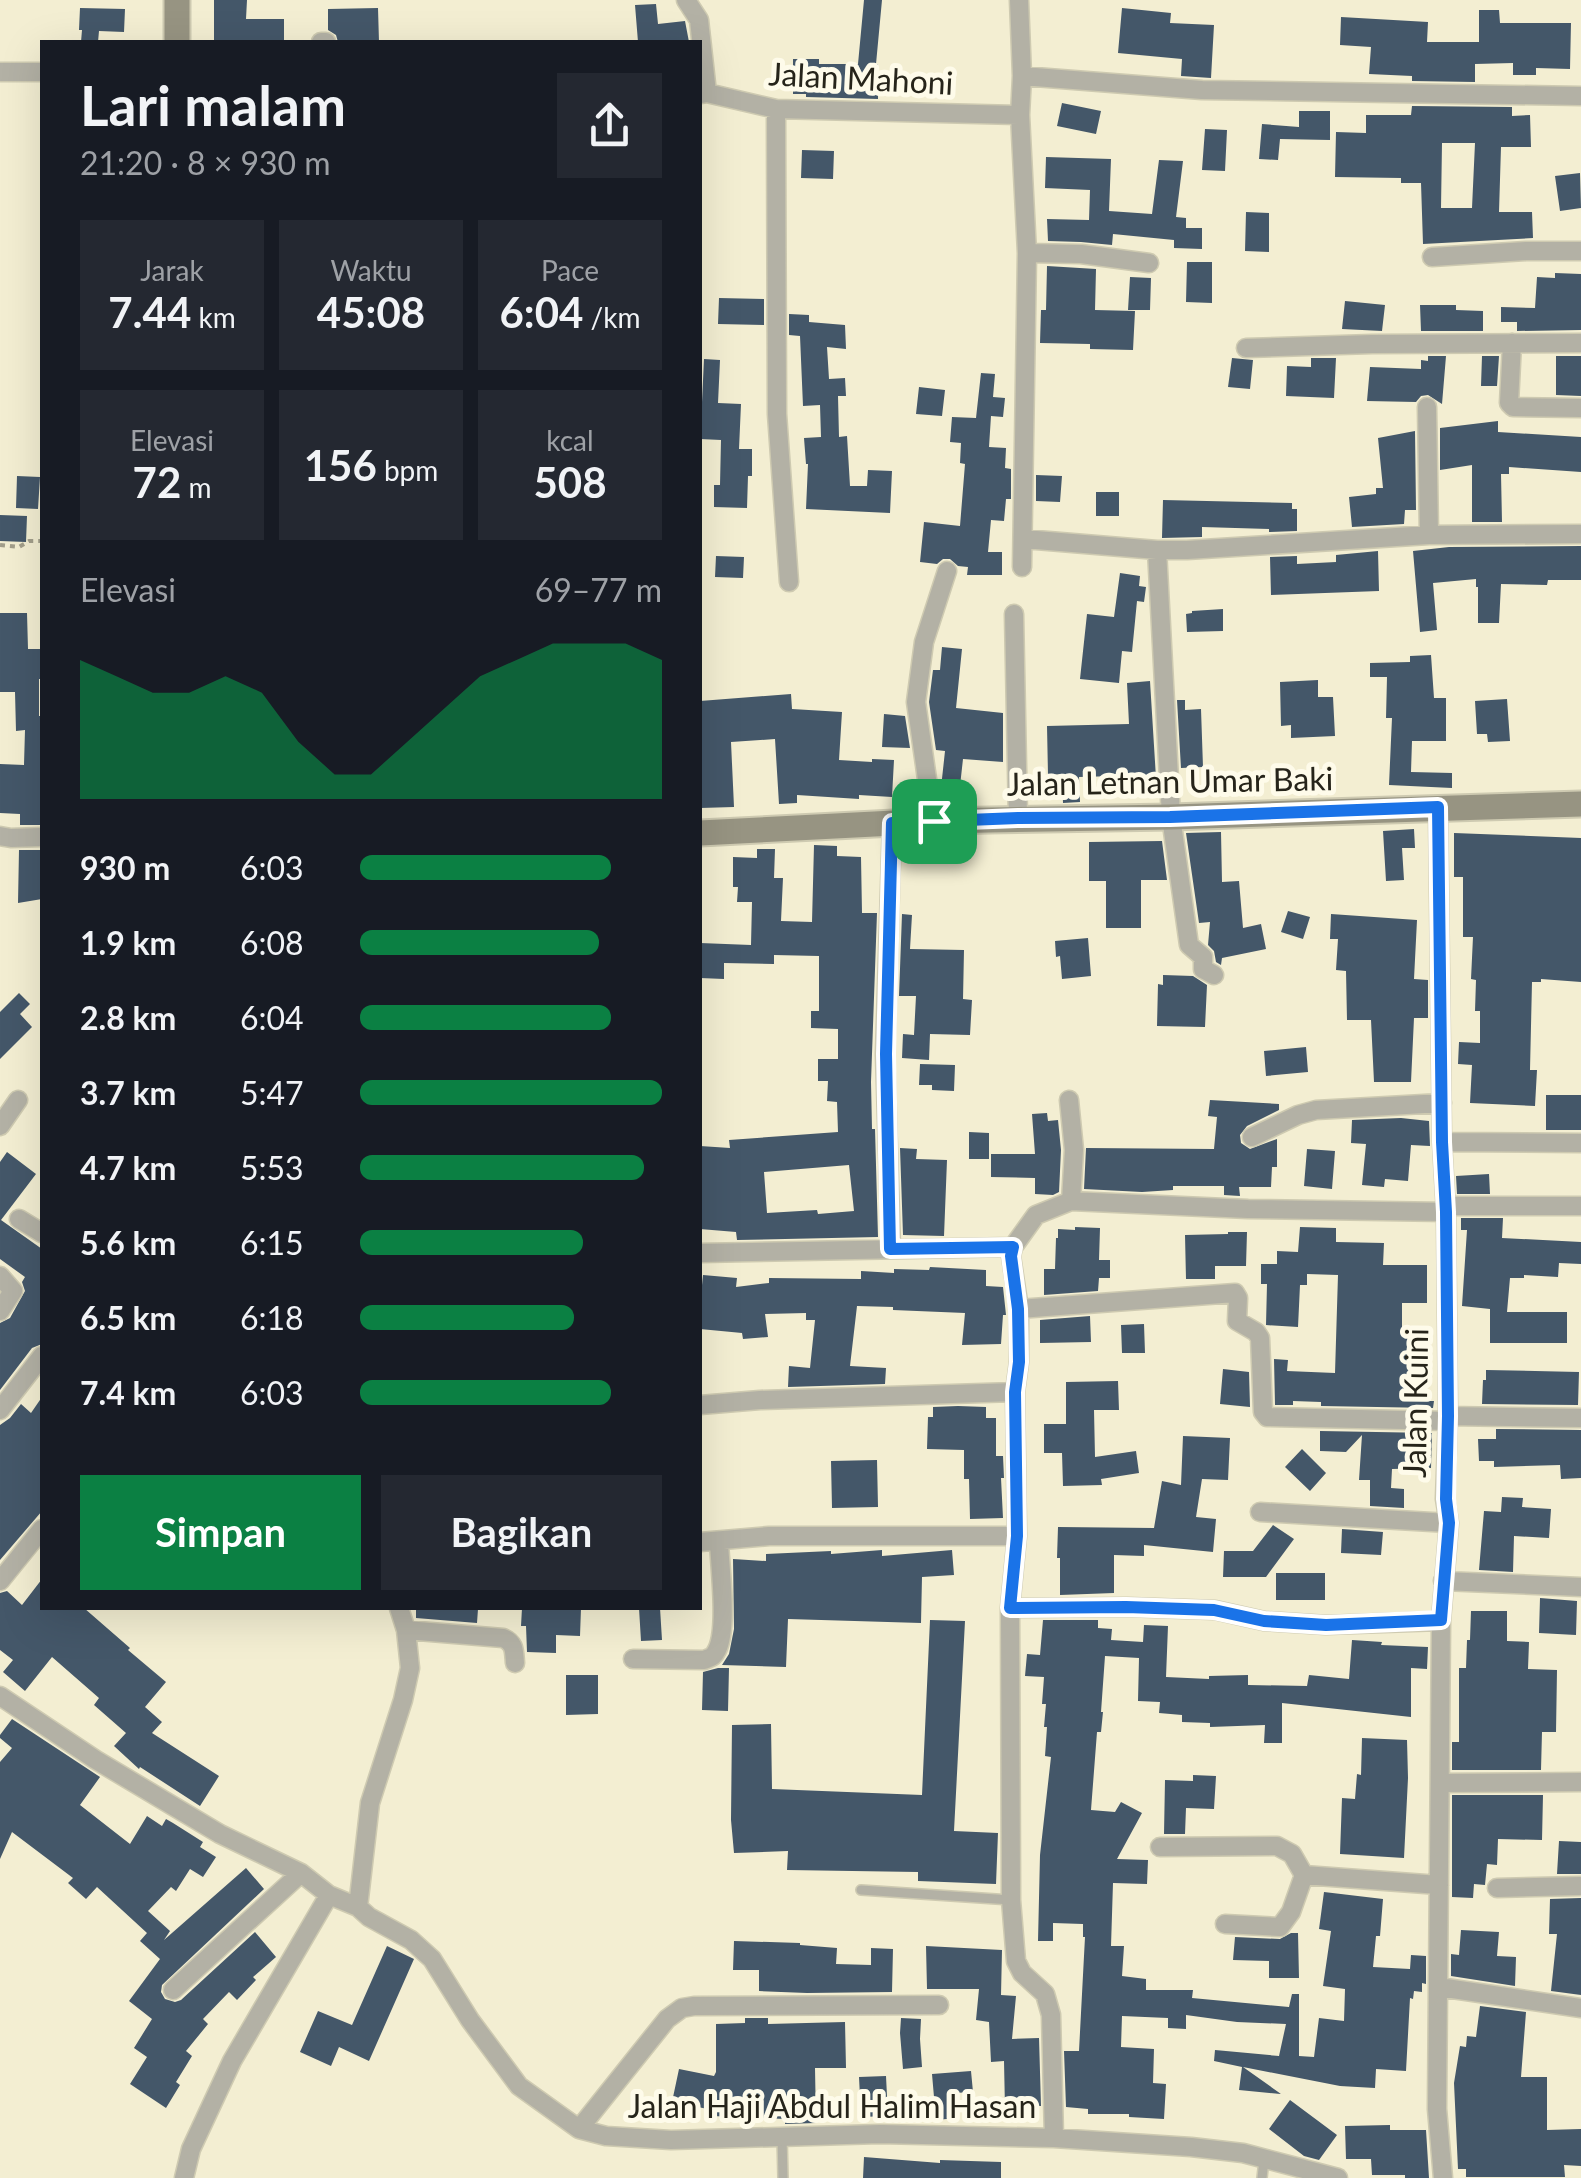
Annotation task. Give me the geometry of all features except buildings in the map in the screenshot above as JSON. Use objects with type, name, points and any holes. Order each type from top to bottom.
[{"type":"street","points":[[177,0],[177,40]]},
{"type":"street","points":[[686,0],[699,20],[700,40]]},
{"type":"street","points":[[1019,0],[1027,252],[1022,567]]},
{"type":"street","points":[[702,64],[704,94]]},
{"type":"street","points":[[0,72],[40,72]]},
{"type":"street","points":[[1022,76],[1202,90],[1581,96]]},
{"type":"street","name":"Jalan Mahoni","points":[[704,94],[776,109],[1020,116]]},
{"type":"street","points":[[776,109],[776,414],[789,582]]},
{"type":"street","points":[[1027,252],[1149,263]]},
{"type":"street","points":[[1432,257],[1581,252]]},
{"type":"street","points":[[1512,343],[1509,404],[1581,408]]},
{"type":"street","points":[[1246,348],[1581,343]]},
{"type":"street","points":[[1427,408],[1429,535]]},
{"type":"street","points":[[1024,539],[1186,550],[1429,535],[1581,534]]},
{"type":"street","points":[[1157,550],[1170,817],[1188,945],[1203,956],[1203,969],[1214,974]]},
{"type":"street","points":[[934,821],[916,702],[924,642],[947,571]]},
{"type":"street","points":[[1014,614],[1018,818]]},
{"type":"street","name":"Jalan Letnan Umar Baki","points":[[702,833],[1018,818],[1581,804]]},
{"type":"street","name":"Jalan Kuini","points":[[1438,807],[1449,1523],[1441,1620],[1438,2109],[1443,2178]]},
{"type":"street","points":[[890,1249],[886,1054],[892,823]]},
{"type":"street","points":[[0,836],[40,837]]},
{"type":"street","points":[[0,1126],[18,1100]]},
{"type":"street","points":[[1070,1100],[1074,1150],[1070,1201]]},
{"type":"street","points":[[1252,1137],[1316,1110],[1442,1103]]},
{"type":"street","points":[[1442,1142],[1581,1143]]},
{"type":"street","points":[[1054,2138],[1051,2015],[1045,1994],[1022,1973],[1016,1961],[1010,1900],[1010,1608],[1017,1536],[1015,1392],[1019,1362],[1013,1247],[1036,1215],[1070,1201],[1248,1208],[1581,1206]]},
{"type":"street","points":[[18,1219],[40,1232]]},
{"type":"street","points":[[702,1254],[1013,1247]]},
{"type":"street","points":[[0,1276],[14,1291],[0,1311]]},
{"type":"street","points":[[1018,1309],[1234,1294],[1238,1298],[1237,1321],[1260,1338],[1267,1417],[1581,1418]]},
{"type":"street","points":[[0,1410],[40,1359]]},
{"type":"street","points":[[702,1404],[1015,1392]]},
{"type":"street","points":[[1260,1512],[1449,1523]]},
{"type":"street","points":[[0,1581],[40,1531]]},
{"type":"street","points":[[633,1659],[704,1660],[718,1648],[722,1615],[710,1542],[769,1536],[1017,1536]]},
{"type":"street","points":[[1443,1580],[1581,1587]]},
{"type":"street","points":[[1010,1608],[1214,1610],[1264,1621],[1326,1625],[1441,1620]]},
{"type":"street","points":[[358,1907],[370,1803],[410,1668],[400,1610]]},
{"type":"street","points":[[406,1630],[503,1638],[514,1647],[515,1662]]},
{"type":"street","name":"Jalan Haji Abdul Halim Hasan","points":[[0,1696],[96,1760],[220,1834],[301,1873],[329,1895],[358,1907],[411,1940],[432,1960],[478,2033],[519,2086],[579,2129],[606,2136],[671,2140],[880,2134],[1054,2138],[1242,2153],[1263,2169],[1338,2178]]},
{"type":"street","points":[[1440,1783],[1581,1782]]},
{"type":"street","points":[[1160,1847],[1276,1846],[1292,1854],[1304,1875],[1291,1912],[1280,1927],[1225,1924]]},
{"type":"street","points":[[173,1990],[301,1873]]},
{"type":"street","points":[[1304,1875],[1439,1885]]},
{"type":"street","points":[[1496,1888],[1581,1886]]},
{"type":"street","points":[[184,2178],[191,2150],[232,2061],[329,1895]]},
{"type":"street","points":[[1438,1988],[1581,2008]]},
{"type":"street","points":[[579,2129],[667,2019],[682,2008],[939,2005]]},
{"type":"lane","points":[[861,1890],[1010,1900]]},
{"type":"lane","points":[[782,2136],[782,2178]]},
{"type":"path","points":[[0,545],[19,547],[29,541],[40,541]]},
{"type":"route","points":[[1438,807],[1449,1523],[1441,1620],[1326,1625],[1264,1621],[1214,1610],[1010,1608],[1017,1536],[1015,1392],[1019,1362],[1013,1247],[890,1249],[886,1054],[892,823],[934,821],[1438,807]]}]
